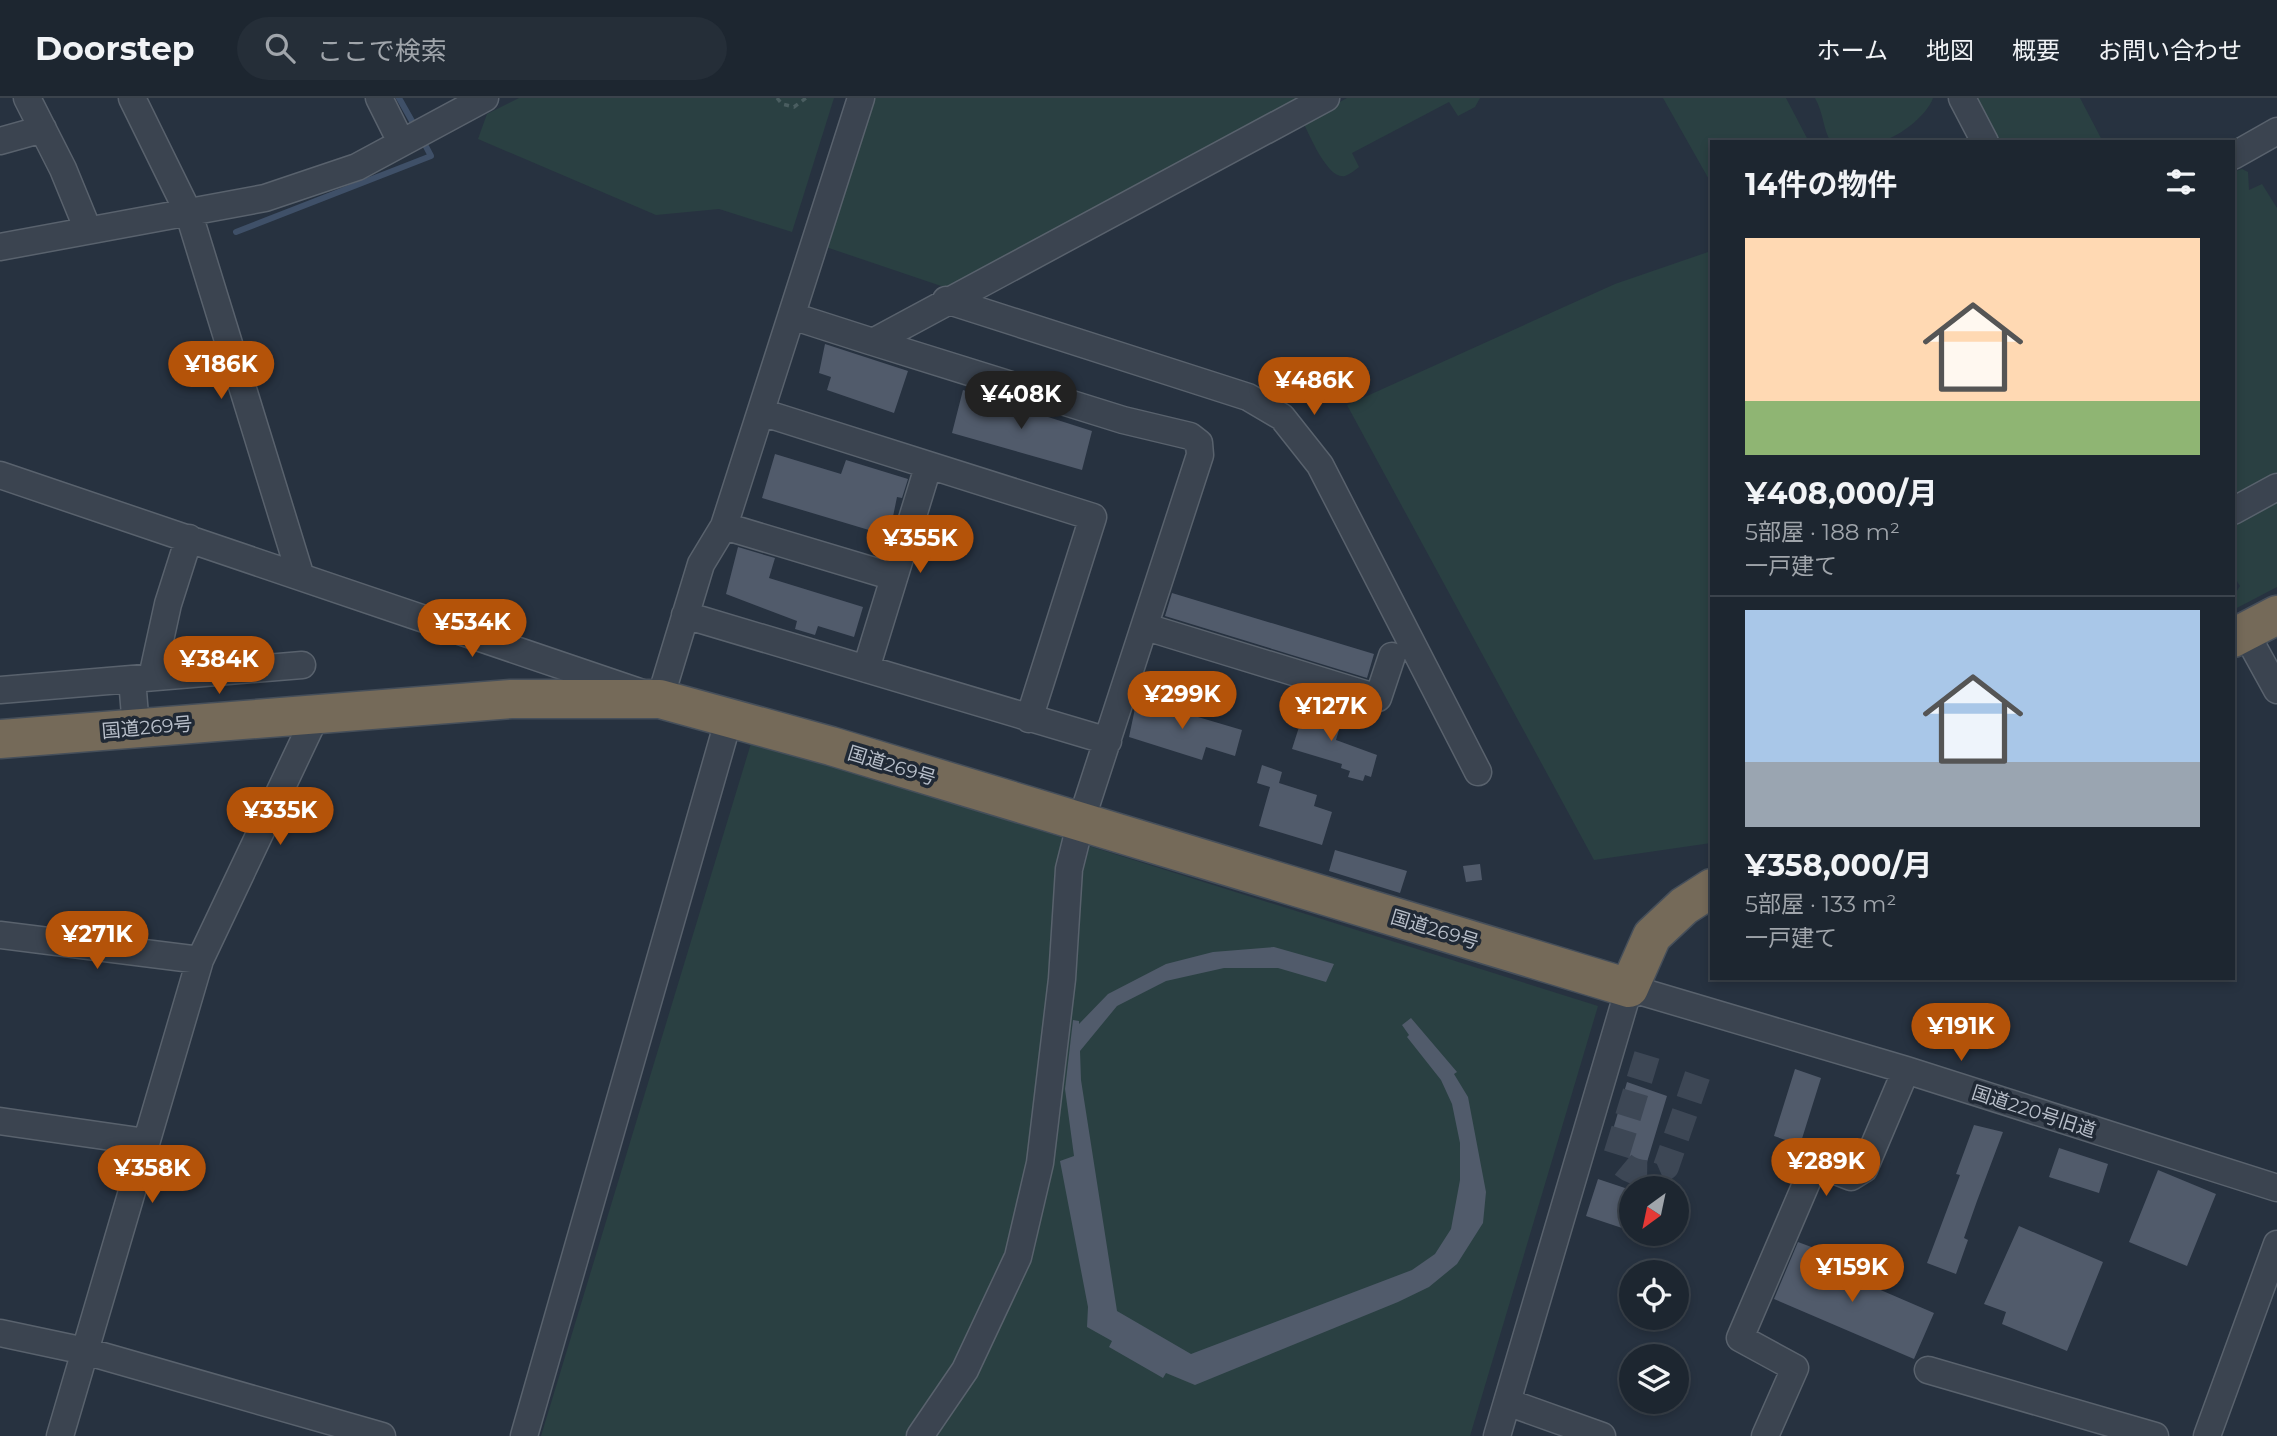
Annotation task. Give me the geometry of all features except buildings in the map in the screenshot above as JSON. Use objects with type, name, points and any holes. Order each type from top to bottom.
[{"type":"highway","name":"国道269号","points":[[0,739],[511,699],[660,699],[1081,821],[1629,988]]},
{"type":"highway","points":[[1629,988],[1652,936],[1684,906],[1710,889]]},
{"type":"street","points":[[27,98],[88,230]]},
{"type":"street","points":[[132,98],[189,214],[300,574]]},
{"type":"street","points":[[379,98],[412,136]]},
{"type":"street","points":[[0,247],[265,198],[357,167],[485,98]]},
{"type":"street","points":[[0,475],[300,574],[660,699],[701,564],[724,526],[861,98]]},
{"type":"street","points":[[873,342],[946,300],[1326,98]]},
{"type":"street","points":[[1962,98],[1984,140]]},
{"type":"street","points":[[0,141],[43,129]]},
{"type":"street","points":[[2235,155],[2277,131]]},
{"type":"street","points":[[946,300],[1248,397],[1282,418],[1320,465],[1478,772]]},
{"type":"street","points":[[792,316],[1123,420],[1190,436],[1199,443],[1200,455],[1081,821],[1069,869],[1062,979],[1040,1163],[1018,1256],[965,1370],[920,1436]]},
{"type":"street","points":[[761,412],[1093,517],[1029,719]]},
{"type":"street","points":[[866,669],[928,467]]},
{"type":"street","points":[[2235,510],[2277,487]]},
{"type":"street","points":[[724,526],[894,577]]},
{"type":"street","points":[[136,728],[142,678],[189,538]]},
{"type":"street","points":[[685,615],[1108,741]]},
{"type":"street","points":[[1146,627],[1378,698],[1392,656]]},
{"type":"street","points":[[2252,628],[2277,690]]},
{"type":"street","points":[[0,690],[302,665]]},
{"type":"street","points":[[60,1436],[200,960],[317,713]]},
{"type":"street","points":[[524,1436],[729,718]]},
{"type":"street","points":[[0,935],[200,960]]},
{"type":"street","points":[[1497,1436],[1629,988]]},
{"type":"street","name":"国道220号旧道","points":[[1629,988],[1906,1070],[2277,1188]]},
{"type":"street","points":[[1765,1436],[1796,1368],[1740,1338],[1815,1163],[1851,1177],[1864,1169],[1906,1070]]},
{"type":"street","points":[[0,1121],[146,1142]]},
{"type":"street","points":[[2207,1436],[2277,1244]]},
{"type":"street","points":[[0,1333],[85,1351],[382,1436]]},
{"type":"street","points":[[1928,1370],[2155,1436]]},
{"type":"street","points":[[1507,1402],[1602,1436]]},
{"type":"path","points":[[777,98],[789,107],[800,105],[806,98]]},
{"type":"green space","points":[[519,98],[834,98],[792,232],[719,209],[656,215],[478,139],[487,114]]},
{"type":"green space","points":[[865,98],[1309,98],[953,290],[817,244]]},
{"type":"green space","points":[[1347,98],[1480,98],[1475,107],[1458,116],[1449,102],[1352,153],[1359,167],[1345,176],[1332,171],[1326,164],[1303,122]]},
{"type":"green space","points":[[1663,98],[1786,98],[1808,140],[1710,140],[1710,181]]},
{"type":"green space","points":[[1815,98],[1933,98],[1918,119],[1885,140],[1830,140]]},
{"type":"green space","points":[[1970,98],[2080,98],[2102,140],[1993,140]]},
{"type":"green space","points":[[2242,169],[2248,172],[2249,190],[2262,184],[2277,208],[2277,478],[2235,501],[2235,171]]},
{"type":"green space","points":[[1710,251],[1710,843],[1594,860],[1347,405],[1615,284]]},
{"type":"green space","points":[[2277,500],[2277,587],[2235,609],[2235,594],[2240,586],[2235,578],[2235,524]]},
{"type":"green space","points":[[752,740],[1598,1006],[1470,1436],[541,1436]]},
{"type":"waterway","points":[[399,98],[417,130]]},
{"type":"waterway","points":[[236,232],[431,156],[422,139]]},
{"type":"tunnel","points":[[1647,1055],[1616,1156],[1625,1167],[1632,1170],[1654,1173],[1666,1167],[1699,1071]]}]
